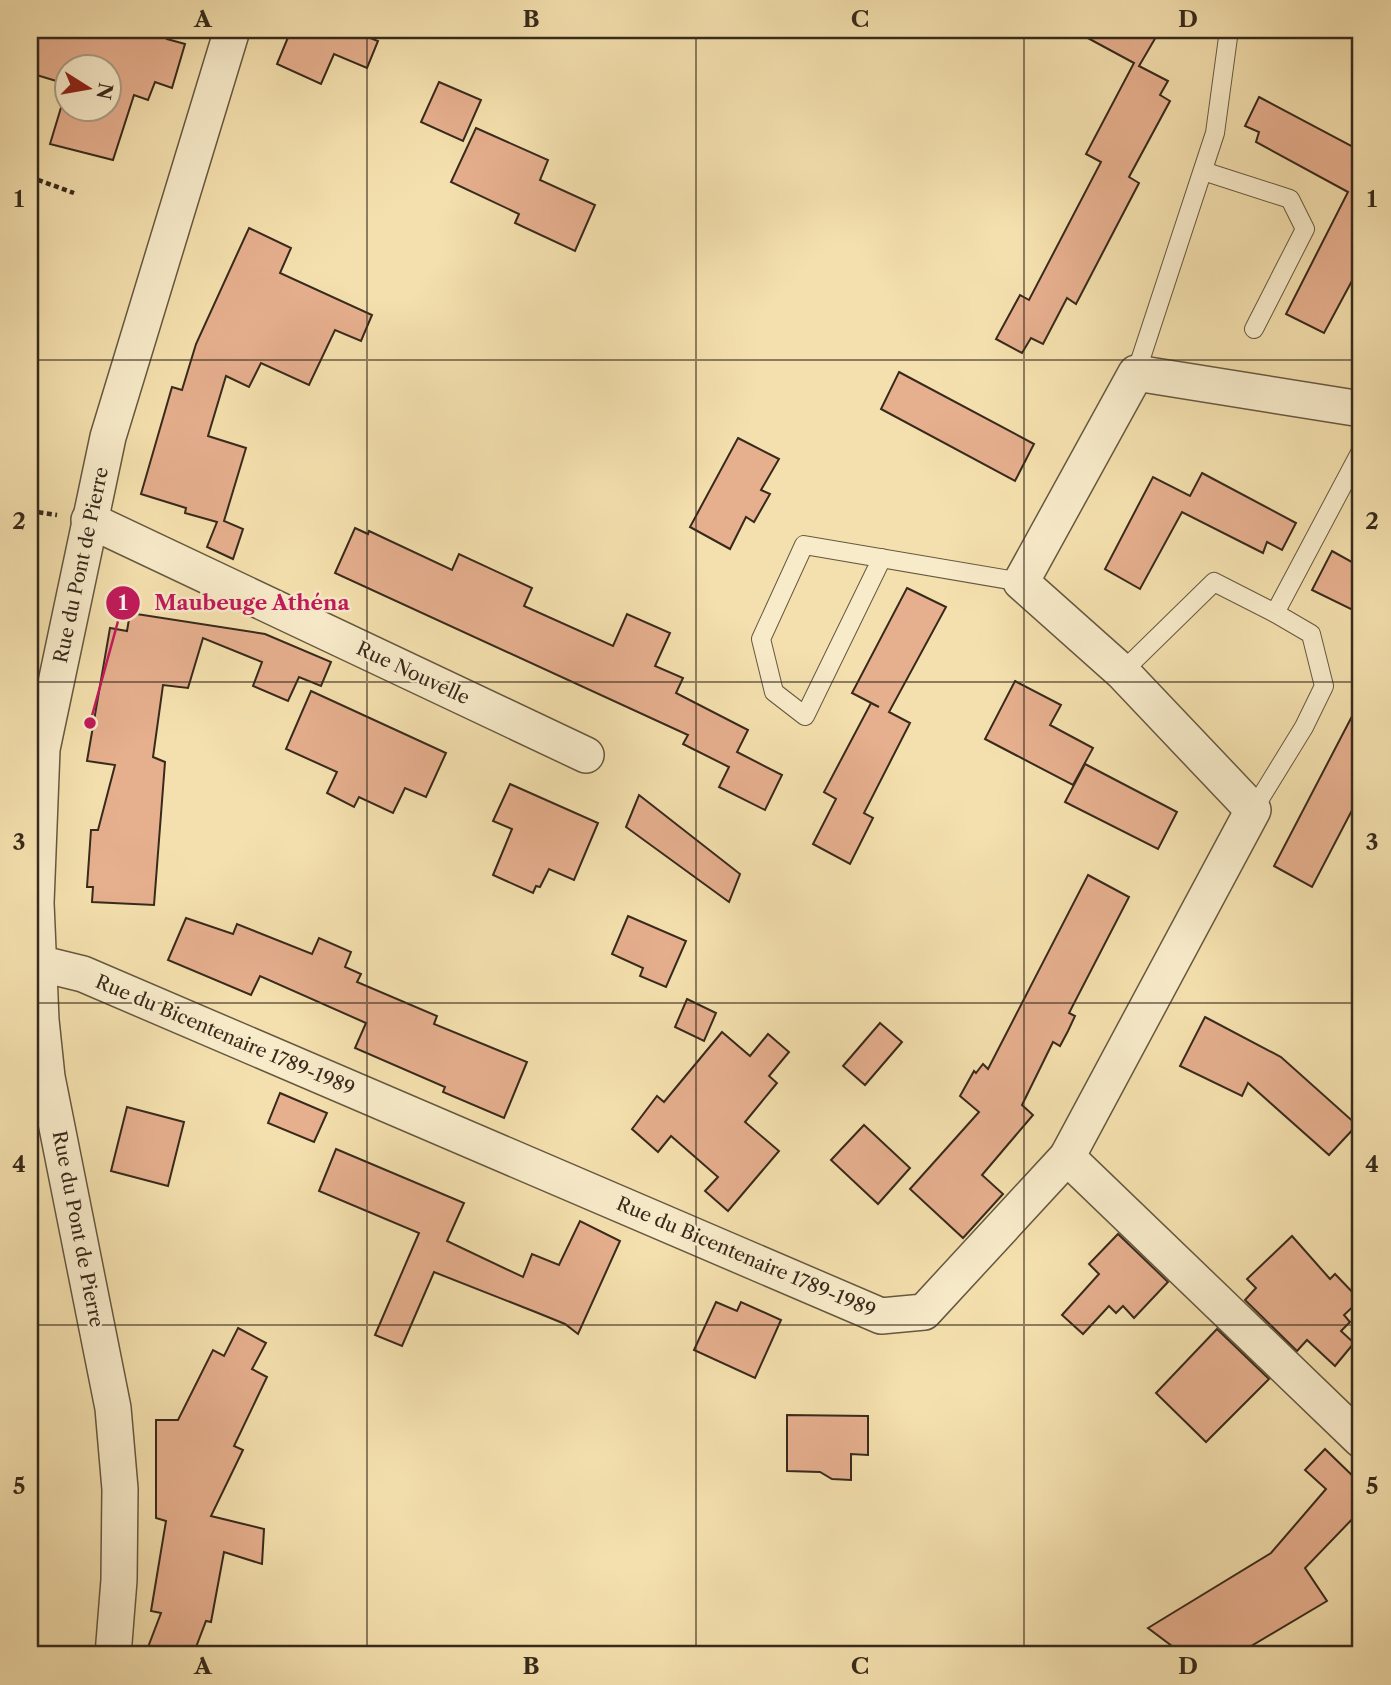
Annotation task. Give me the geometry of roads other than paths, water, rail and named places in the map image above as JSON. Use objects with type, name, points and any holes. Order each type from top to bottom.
[{"type":"street","name":"Rue du Pont de Pierre","points":[[113,1655],[119,1580],[120,1489],[113,1408],[47,1077],[34,963],[43,748],[108,437],[232,30]]},
{"type":"street","points":[[1253,810],[1122,672],[1021,582],[1136,373],[1361,409]]},
{"type":"street","name":"Rue Nouvelle","points":[[89,520],[586,755]]},
{"type":"street","name":"Rue du Bicentenaire 1789-1989","points":[[34,963],[83,974],[881,1316],[924,1312],[1067,1157],[1253,810]]},
{"type":"street","points":[[1067,1157],[1361,1440]]},
{"type":"lane","points":[[1136,373],[1215,133],[1229,30]]},
{"type":"lane","points":[[1203,171],[1290,199],[1305,229],[1254,329]]},
{"type":"lane","points":[[1275,613],[1361,451]]},
{"type":"lane","points":[[882,558],[805,716],[774,692],[761,639],[804,545],[882,558],[1021,582]]},
{"type":"lane","points":[[1122,672],[1214,582],[1311,634],[1324,685],[1304,727],[1253,810]]},
{"type":"place","name":"Maubeuge Athéna","points":[[90,723]]}]
